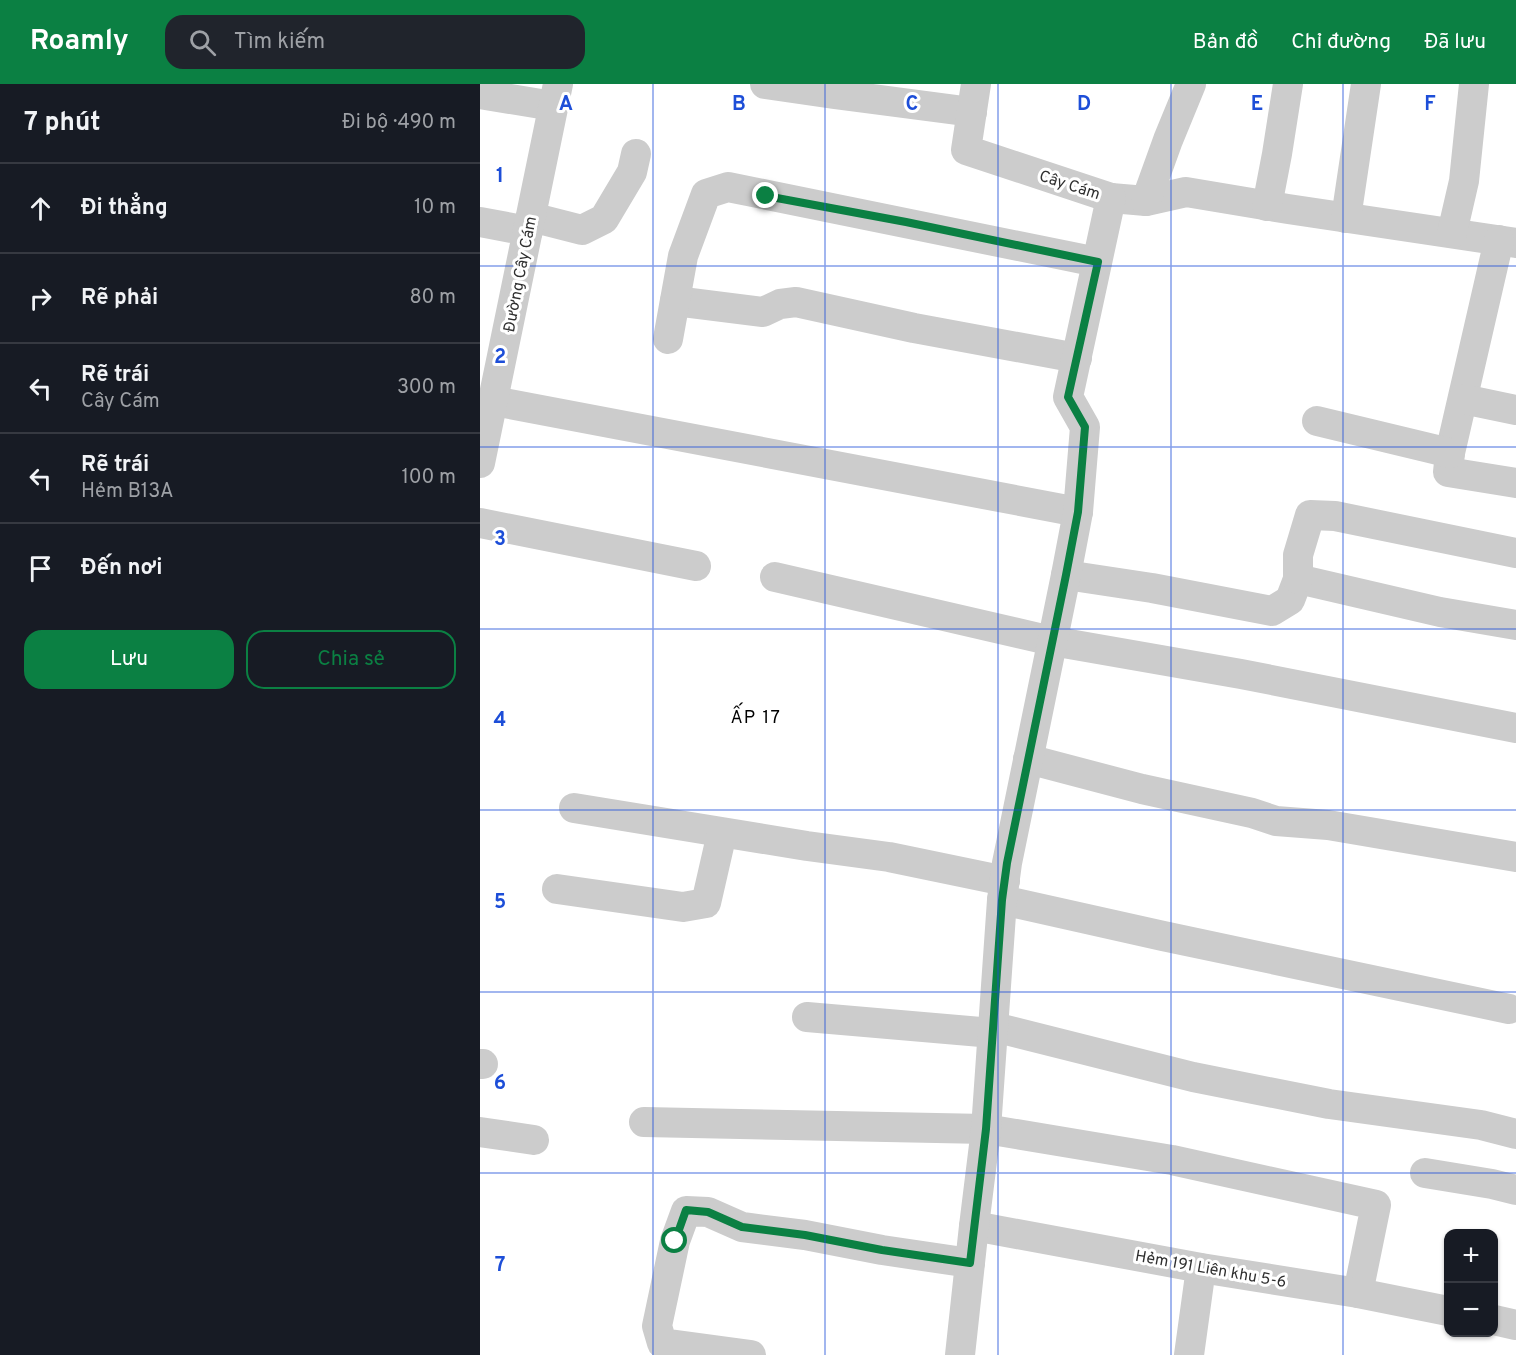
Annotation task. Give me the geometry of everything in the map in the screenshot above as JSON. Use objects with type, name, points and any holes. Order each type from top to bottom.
[{"type":"street","points":[[765,84],[834,94],[974,98]]},
{"type":"street","points":[[1146,201],[1191,84]]},
{"type":"street","points":[[1267,206],[1288,84]]},
{"type":"street","points":[[1346,218],[1366,84]]},
{"type":"street","points":[[1452,233],[1464,181],[1474,84]]},
{"type":"street","points":[[480,94],[555,95]]},
{"type":"street","name":"Đường Cây Cám","points":[[480,463],[488,408],[555,95]]},
{"type":"street","name":"Cây Cám","points":[[960,1355],[986,1129],[1007,863],[1078,512],[1085,427],[1068,397],[1112,198],[966,150],[974,98]]},
{"type":"street","points":[[480,222],[529,224],[582,230],[604,219],[632,172],[636,154]]},
{"type":"street","points":[[668,339],[683,256],[706,194],[728,187],[1098,262]]},
{"type":"street","points":[[1112,198],[1146,201],[1186,192],[1508,242],[1462,399],[1449,463]]},
{"type":"street","points":[[675,301],[763,312],[780,304],[796,302],[914,328],[1077,358]]},
{"type":"street","points":[[1462,399],[1516,410]]},
{"type":"street","points":[[488,408],[1078,512]]},
{"type":"street","points":[[1317,422],[1516,483]]},
{"type":"street","points":[[1066,575],[1152,588],[1272,611],[1290,600],[1298,579],[1298,555],[1310,515],[1335,516],[1516,553]]},
{"type":"street","points":[[480,523],[696,566]]},
{"type":"street","points":[[775,577],[1052,641],[1241,674],[1516,728]]},
{"type":"street","points":[[1298,579],[1440,612],[1516,625]]},
{"type":"street","points":[[1028,759],[1142,789],[1252,813],[1276,821],[1328,825],[1516,857]]},
{"type":"street","points":[[574,808],[722,833],[889,857],[1163,936],[1509,1009]]},
{"type":"street","points":[[557,889],[683,907],[706,903],[722,833]]},
{"type":"street","points":[[807,1017],[994,1030],[1204,1079],[1329,1104],[1481,1125],[1516,1134]]},
{"type":"street","points":[[644,1122],[986,1129],[1172,1160],[1377,1205],[1358,1293]]},
{"type":"street","points":[[480,1132],[534,1140]]},
{"type":"street","points":[[1425,1173],[1516,1190]]},
{"type":"street","points":[[751,1355],[662,1343],[657,1326],[675,1241],[686,1210],[708,1212],[742,1227],[805,1235],[882,1250],[970,1263]]},
{"type":"street","name":"Hẻm 191 Liên khu 5-6","points":[[974,1226],[1444,1310]]},
{"type":"street","points":[[1189,1355],[1201,1268]]},
{"type":"street","points":[[1498,1321],[1516,1325]]},
{"type":"district","name":"ẤP 17","points":[[756,717]]},
{"type":"route","points":[[675,1241],[686,1210],[708,1212],[742,1227],[805,1235],[882,1250],[970,1263],[986,1129],[1002,900],[1007,863],[1078,512],[1085,427],[1068,397],[1098,262],[766,196]]}]
